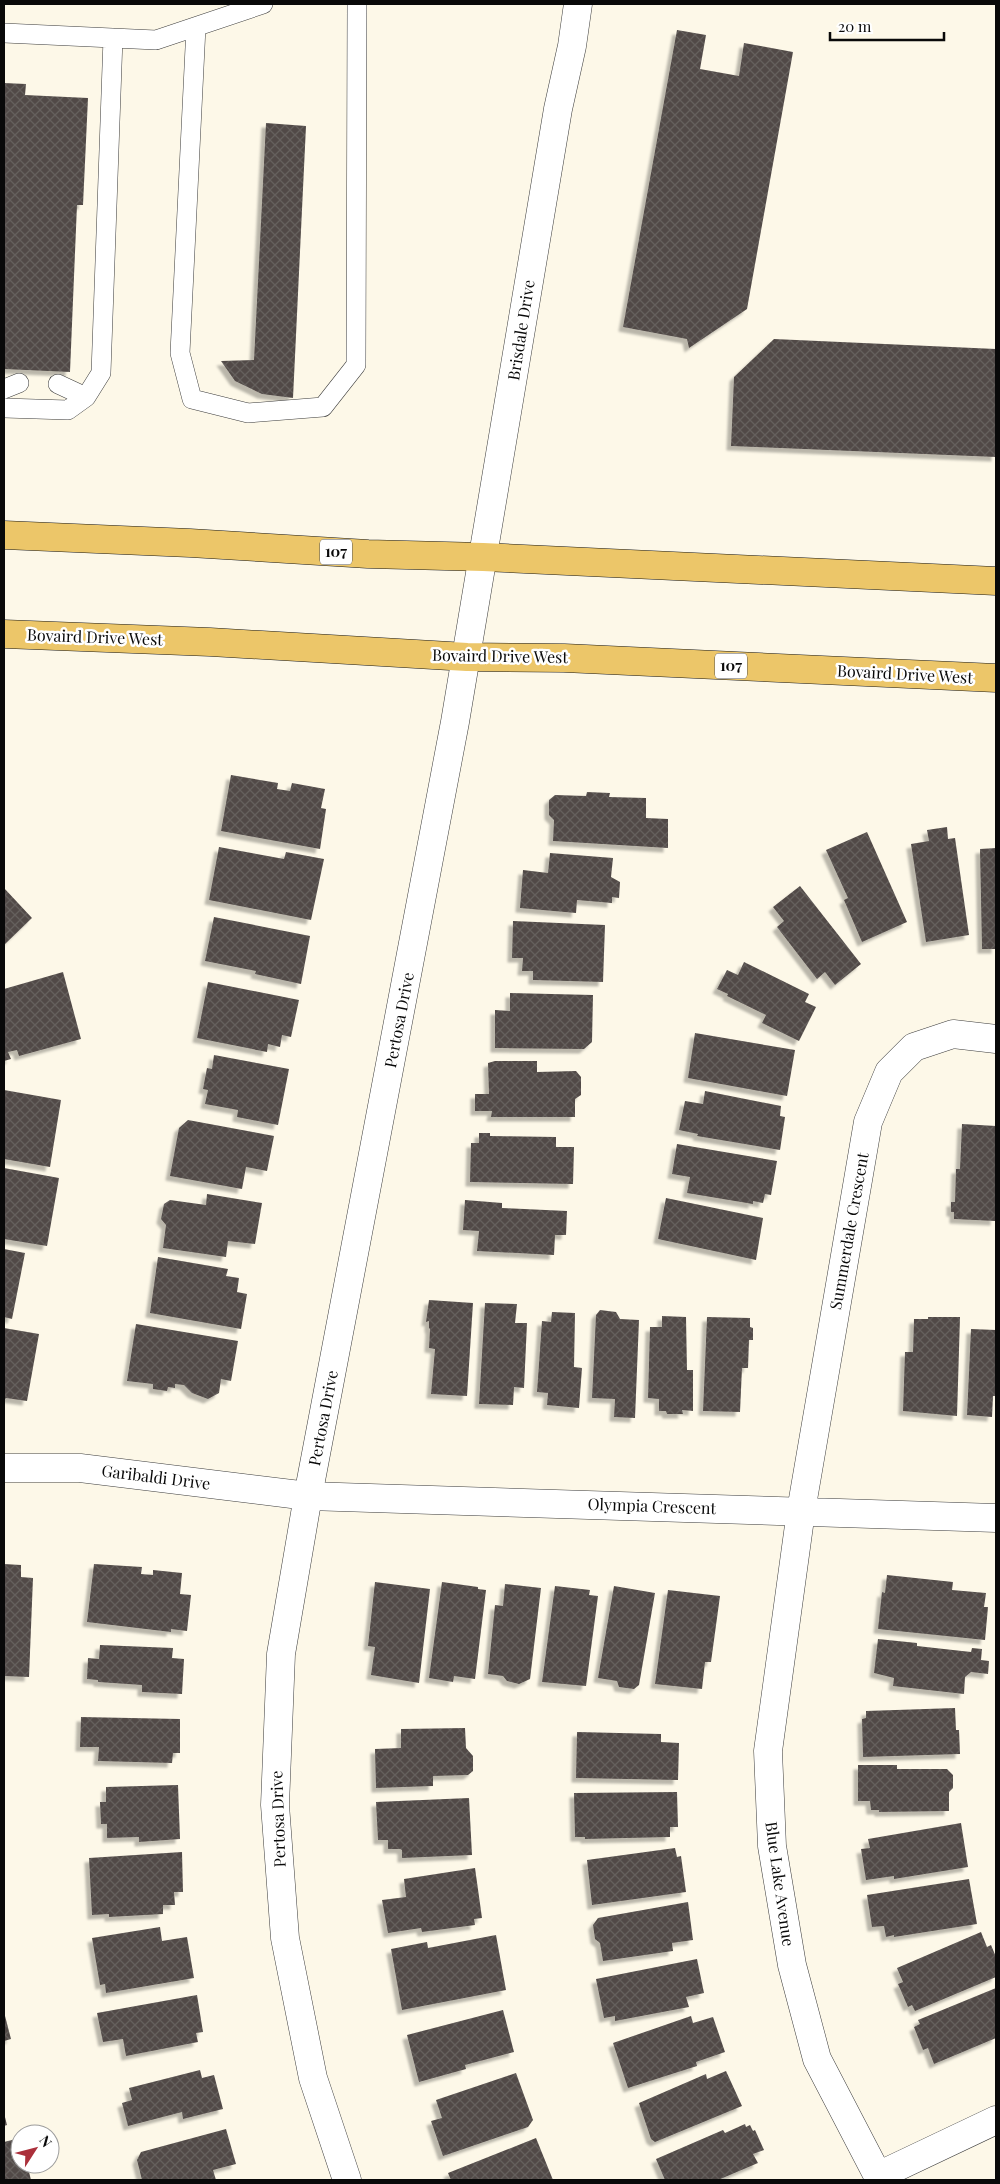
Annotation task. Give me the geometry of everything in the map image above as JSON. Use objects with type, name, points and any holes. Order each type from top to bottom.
[{"type":"main road","name":"107","points":[[4,535],[190,543],[368,554],[483,557],[996,581]]},
{"type":"main road","name":"Bovaird Drive West","points":[[4,634],[210,642],[466,657],[564,658],[996,678]]},
{"type":"street","name":"Brisdale Drive","points":[[466,657],[558,109],[572,46],[578,4]]},
{"type":"street","name":"Pertosa Drive","points":[[347,2180],[313,2078],[284,1938],[275,1805],[280,1654],[466,657]]},
{"type":"street","name":"Summerdale Crescent","points":[[801,1511],[868,1122],[889,1072],[914,1048],[953,1034],[996,1039]]},
{"type":"street","name":"Garibaldi Drive","points":[[4,1468],[80,1468],[308,1496]]},
{"type":"street","name":"Olympia Crescent","points":[[308,1496],[996,1518]]},
{"type":"street","name":"Blue Lake Avenue","points":[[801,1511],[768,1751],[772,1846],[792,1965],[816,2059],[879,2178]]},
{"type":"street","points":[[879,2178],[996,2120]]},
{"type":"lane","points":[[4,33],[156,40],[263,4]]},
{"type":"lane","points":[[196,27],[180,353],[192,399],[248,413],[323,407],[356,365],[357,4]]},
{"type":"lane","points":[[4,408],[68,410],[86,397],[101,373],[114,38]]},
{"type":"lane","points":[[58,384],[86,397]]},
{"type":"building","points":[[677,30],[706,35],[700,69],[739,76],[744,43],[793,52],[747,309],[689,348],[687,339],[623,327]]},
{"type":"building","points":[[4,83],[26,84],[25,95],[88,98],[83,205],[77,205],[70,372],[4,369]]},
{"type":"building","points":[[266,123],[306,126],[293,398],[262,394],[235,381],[221,361],[254,360]]},
{"type":"building","points":[[774,339],[996,349],[996,457],[731,446],[734,377]]},
{"type":"building","points":[[231,775],[278,783],[277,789],[290,791],[292,783],[325,789],[321,808],[326,809],[320,849],[221,831]]},
{"type":"building","points":[[587,792],[610,793],[609,797],[646,798],[646,818],[668,819],[668,848],[553,841],[554,820],[549,815],[549,800],[555,795],[586,796]]},
{"type":"building","points":[[947,827],[948,839],[955,838],[969,935],[926,942],[911,844],[929,841],[927,830]]},
{"type":"building","points":[[867,832],[907,922],[862,942],[844,900],[848,898],[826,850]]},
{"type":"building","points":[[219,847],[284,859],[286,852],[324,859],[311,920],[209,900]]},
{"type":"building","points":[[996,848],[996,949],[982,949],[980,849]]},
{"type":"building","points":[[550,853],[613,858],[611,877],[620,882],[619,898],[612,897],[612,903],[577,900],[576,913],[520,908],[523,870],[548,873]]},
{"type":"building","points":[[800,886],[861,964],[835,985],[825,972],[817,979],[777,927],[784,921],[773,907]]},
{"type":"building","points":[[4,888],[32,918],[4,945]]},
{"type":"building","points":[[214,917],[310,936],[301,984],[255,974],[256,971],[205,961]]},
{"type":"building","points":[[513,921],[605,925],[603,982],[533,980],[533,971],[522,971],[523,958],[512,958]]},
{"type":"building","points":[[744,962],[809,994],[805,1002],[816,1007],[799,1041],[762,1023],[766,1015],[717,989],[727,970],[738,975]]},
{"type":"building","points":[[63,972],[81,1039],[19,1056],[17,1050],[8,1052],[11,1059],[4,1061],[4,989]]},
{"type":"building","points":[[208,982],[299,1000],[291,1037],[282,1035],[280,1047],[268,1044],[267,1052],[197,1038]]},
{"type":"building","points":[[510,993],[593,995],[592,1042],[584,1049],[495,1048],[495,1010],[510,1011]]},
{"type":"building","points":[[695,1033],[795,1050],[787,1096],[688,1078]]},
{"type":"building","points":[[214,1055],[289,1069],[278,1125],[237,1117],[238,1110],[205,1104],[208,1090],[203,1089],[207,1068],[212,1069]]},
{"type":"building","points":[[495,1061],[537,1061],[537,1072],[576,1071],[581,1077],[581,1095],[575,1099],[575,1117],[491,1117],[492,1111],[475,1111],[475,1094],[489,1094],[488,1063]]},
{"type":"building","points":[[4,1090],[61,1100],[50,1167],[4,1159]]},
{"type":"building","points":[[705,1091],[781,1106],[780,1116],[785,1117],[780,1150],[697,1136],[698,1134],[679,1130],[685,1101],[703,1104]]},
{"type":"building","points":[[188,1120],[274,1136],[267,1171],[246,1167],[242,1189],[170,1176],[179,1128]]},
{"type":"building","points":[[962,1124],[996,1126],[995,1221],[954,1219],[954,1212],[951,1212],[951,1202],[955,1202],[956,1169],[960,1169]]},
{"type":"building","points":[[479,1133],[490,1133],[490,1136],[556,1137],[556,1147],[574,1147],[573,1184],[470,1182],[471,1143],[479,1143]]},
{"type":"building","points":[[677,1144],[777,1161],[771,1195],[765,1194],[763,1203],[753,1201],[753,1204],[687,1193],[690,1177],[672,1174]]},
{"type":"building","points":[[4,1168],[59,1178],[47,1246],[4,1239]]},
{"type":"building","points":[[207,1194],[262,1203],[255,1244],[228,1241],[226,1257],[163,1248],[166,1225],[161,1219],[164,1204],[170,1200],[206,1205]]},
{"type":"building","points":[[666,1198],[763,1218],[756,1260],[658,1239]]},
{"type":"building","points":[[465,1200],[502,1203],[502,1208],[567,1211],[566,1235],[555,1235],[554,1255],[477,1251],[479,1231],[463,1230]]},
{"type":"building","points":[[4,1249],[25,1253],[12,1319],[4,1317]]},
{"type":"building","points":[[158,1257],[228,1269],[226,1276],[239,1278],[237,1292],[247,1294],[241,1329],[150,1313]]},
{"type":"building","points":[[429,1300],[473,1303],[467,1396],[431,1394],[435,1349],[429,1348],[430,1329],[429,1321],[426,1322]]},
{"type":"building","points":[[485,1303],[517,1304],[515,1323],[527,1323],[524,1388],[514,1387],[513,1405],[479,1404]]},
{"type":"building","points":[[600,1310],[616,1312],[620,1319],[639,1320],[635,1418],[614,1417],[615,1399],[592,1398],[596,1315]]},
{"type":"building","points":[[552,1312],[575,1313],[574,1367],[582,1368],[579,1408],[547,1405],[548,1393],[537,1392],[542,1321],[551,1322]]},
{"type":"building","points":[[662,1316],[686,1317],[687,1370],[693,1370],[693,1411],[682,1410],[683,1414],[667,1414],[666,1411],[659,1411],[659,1399],[648,1398],[650,1327],[662,1327]]},
{"type":"building","points":[[707,1317],[750,1318],[750,1327],[753,1328],[753,1340],[749,1340],[748,1368],[742,1368],[740,1412],[703,1411]]},
{"type":"building","points":[[928,1317],[960,1317],[957,1416],[903,1411],[905,1352],[913,1352],[914,1319],[928,1319]]},
{"type":"building","points":[[136,1324],[238,1341],[231,1381],[221,1379],[219,1393],[208,1399],[192,1393],[184,1385],[175,1384],[175,1388],[168,1387],[167,1391],[153,1389],[153,1384],[127,1381]]},
{"type":"building","points":[[4,1328],[39,1334],[27,1401],[6,1398],[4,1400]]},
{"type":"building","points":[[971,1329],[996,1330],[996,1396],[993,1396],[992,1417],[967,1415]]},
{"type":"building","points":[[4,1564],[21,1565],[21,1577],[33,1578],[29,1677],[4,1676]]},
{"type":"building","points":[[94,1564],[142,1567],[141,1574],[153,1575],[153,1570],[182,1573],[180,1594],[191,1595],[187,1631],[171,1629],[171,1632],[87,1622]]},
{"type":"building","points":[[887,1575],[953,1582],[952,1590],[986,1593],[984,1607],[988,1607],[985,1640],[878,1629],[882,1592],[885,1593]]},
{"type":"building","points":[[375,1582],[430,1589],[419,1683],[371,1675],[375,1647],[368,1646]]},
{"type":"building","points":[[442,1582],[478,1587],[478,1589],[486,1590],[475,1679],[454,1676],[453,1682],[429,1678]]},
{"type":"building","points":[[505,1584],[541,1588],[530,1679],[519,1684],[507,1681],[503,1676],[488,1674],[495,1605],[503,1606]]},
{"type":"building","points":[[555,1586],[590,1590],[589,1595],[598,1596],[586,1686],[542,1682]]},
{"type":"building","points":[[614,1586],[655,1593],[639,1685],[634,1689],[619,1687],[617,1681],[598,1678]]},
{"type":"building","points":[[668,1590],[720,1596],[711,1662],[705,1662],[702,1689],[655,1684]]},
{"type":"building","points":[[878,1639],[917,1643],[917,1646],[971,1652],[972,1648],[982,1649],[981,1660],[989,1661],[988,1674],[971,1672],[965,1677],[964,1694],[893,1686],[894,1678],[874,1673]]},
{"type":"building","points":[[100,1645],[173,1648],[172,1658],[184,1659],[182,1694],[142,1692],[142,1685],[98,1682],[98,1680],[87,1679],[88,1658],[99,1659]]},
{"type":"building","points":[[955,1708],[956,1730],[959,1730],[960,1754],[863,1757],[862,1719],[866,1718],[866,1711]]},
{"type":"building","points":[[81,1717],[180,1719],[180,1753],[173,1753],[172,1763],[98,1761],[99,1747],[80,1747]]},
{"type":"building","points":[[465,1728],[466,1748],[473,1756],[473,1771],[468,1775],[433,1776],[433,1786],[376,1788],[375,1749],[401,1748],[401,1729]]},
{"type":"building","points":[[577,1732],[661,1734],[661,1742],[679,1743],[678,1780],[576,1778]]},
{"type":"building","points":[[858,1765],[897,1765],[897,1769],[947,1769],[953,1775],[953,1788],[949,1792],[949,1811],[879,1812],[879,1810],[871,1810],[870,1801],[858,1801]]},
{"type":"building","points":[[178,1785],[180,1839],[139,1842],[139,1837],[107,1838],[107,1824],[101,1824],[100,1802],[106,1802],[106,1787]]},
{"type":"building","points":[[677,1792],[678,1827],[670,1827],[670,1837],[585,1839],[585,1837],[575,1837],[574,1793]]},
{"type":"building","points":[[469,1798],[472,1855],[402,1858],[402,1850],[388,1849],[388,1840],[378,1840],[376,1802]]},
{"type":"building","points":[[961,1823],[968,1867],[894,1879],[894,1876],[866,1880],[861,1849],[870,1848],[868,1839]]},
{"type":"building","points":[[675,1848],[677,1857],[681,1856],[686,1892],[592,1905],[587,1860]]},
{"type":"building","points":[[182,1852],[183,1892],[174,1892],[175,1905],[163,1905],[163,1914],[109,1917],[109,1914],[92,1915],[89,1858]]},
{"type":"building","points":[[475,1868],[482,1918],[474,1919],[475,1925],[422,1932],[421,1928],[388,1933],[382,1900],[406,1897],[404,1879]]},
{"type":"building","points":[[969,1879],[977,1924],[894,1937],[894,1935],[886,1937],[884,1926],[872,1927],[867,1895]]},
{"type":"building","points":[[688,1902],[693,1940],[672,1943],[673,1951],[603,1961],[600,1943],[595,1939],[593,1925],[598,1918]]},
{"type":"building","points":[[160,1927],[162,1941],[187,1937],[194,1978],[106,1993],[105,1984],[100,1985],[92,1938]]},
{"type":"building","points":[[981,1932],[987,1947],[991,1945],[996,1957],[996,1977],[915,2011],[912,2005],[908,2007],[898,1984],[903,1982],[897,1968]]},
{"type":"building","points":[[496,1935],[506,1990],[402,2010],[391,1949],[427,1942],[428,1948]]},
{"type":"building","points":[[697,1959],[704,1993],[686,1997],[689,2007],[615,2021],[615,2016],[604,2018],[596,1979]]},
{"type":"building","points":[[996,1988],[996,2038],[934,2064],[928,2048],[923,2050],[914,2027],[920,2024],[918,2020]]},
{"type":"building","points":[[197,1995],[203,2032],[196,2033],[198,2042],[126,2056],[123,2039],[103,2042],[97,2013]]},
{"type":"building","points":[[503,2010],[514,2052],[465,2065],[466,2069],[419,2082],[407,2035]]},
{"type":"building","points":[[4,2012],[11,2039],[4,2041]]},
{"type":"building","points":[[691,2016],[693,2023],[713,2017],[725,2052],[696,2062],[697,2066],[628,2088],[613,2043]]},
{"type":"building","points":[[200,2070],[202,2078],[214,2075],[223,2109],[183,2119],[182,2112],[128,2126],[122,2103],[132,2100],[129,2088]]},
{"type":"building","points":[[726,2071],[742,2106],[655,2142],[651,2139],[639,2103],[706,2074],[707,2079]]},
{"type":"building","points":[[516,2073],[533,2120],[528,2127],[443,2156],[431,2121],[442,2118],[436,2100]]},
{"type":"building","points":[[4,2113],[7,2125],[4,2126]]},
{"type":"building","points":[[745,2124],[746,2127],[750,2125],[753,2131],[755,2130],[764,2150],[753,2154],[758,2163],[718,2180],[665,2180],[656,2159],[723,2130],[725,2133]]},
{"type":"building","points":[[226,2129],[236,2164],[213,2170],[216,2180],[142,2180],[137,2160],[141,2152]]},
{"type":"building","points":[[536,2138],[553,2180],[451,2180],[448,2173]]},
{"type":"building","points":[[10,2140],[10,2174],[30,2174],[31,2180],[4,2180],[4,2142]]}]
